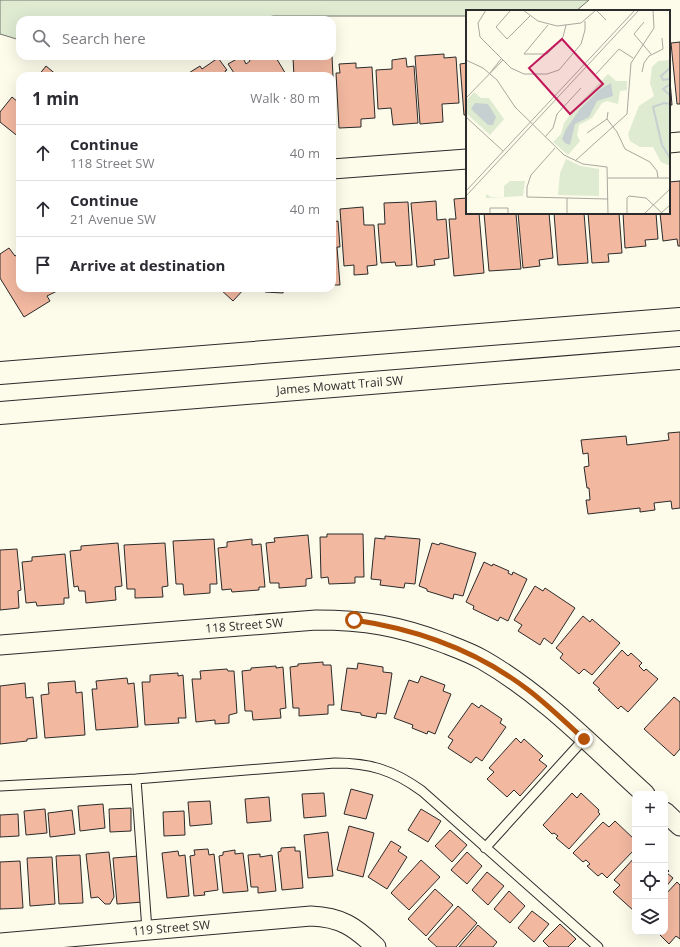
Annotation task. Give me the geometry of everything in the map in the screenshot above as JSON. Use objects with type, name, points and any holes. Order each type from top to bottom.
[{"type":"main road","points":[[0,373],[680,319]]},
{"type":"main road","name":"James Mowatt Trail SW","points":[[0,413],[680,358]]},
{"type":"street","points":[[670,143],[680,142]]},
{"type":"street","points":[[336,169],[466,158]]},
{"type":"street","name":"118 Street SW","points":[[0,645],[316,620],[354,620],[381,624],[406,630],[482,659],[528,689],[642,791]]},
{"type":"street","points":[[668,815],[680,826]]},
{"type":"street","name":"119 Street SW","points":[[0,943],[323,916],[343,921],[376,947]]},
{"type":"lane","points":[[485,848],[584,739]]},
{"type":"lane","points":[[0,786],[136,780],[335,763],[358,763],[377,767],[408,780],[422,791],[598,947]]},
{"type":"lane","points":[[136,780],[147,930]]},
{"type":"green space","points":[[0,0],[589,0],[577,10],[466,10],[466,16],[16,16],[16,39],[0,34]]},
{"type":"building","points":[[680,42],[680,104],[677,104],[671,43]]},
{"type":"building","points":[[444,54],[444,58],[456,57],[459,103],[442,104],[443,122],[420,124],[415,56]]},
{"type":"building","points":[[406,58],[407,67],[414,66],[418,123],[393,125],[391,108],[378,109],[376,70],[392,69],[392,60]]},
{"type":"building","points":[[215,60],[220,60],[227,70],[226,72],[190,72],[200,66],[202,69]]},
{"type":"building","points":[[235,60],[244,60],[246,64],[249,60],[277,60],[285,72],[233,72],[228,64]]},
{"type":"building","points":[[293,60],[332,60],[333,72],[294,72]]},
{"type":"building","points":[[356,63],[356,68],[372,67],[375,118],[361,119],[361,127],[339,128],[336,73],[340,73],[339,64]]},
{"type":"building","points":[[466,63],[466,115],[464,115],[460,64]]},
{"type":"building","points":[[46,66],[53,72],[41,72]]},
{"type":"building","points":[[670,81],[672,105],[670,105]]},
{"type":"building","points":[[12,97],[16,100],[16,135],[0,122],[0,112]]},
{"type":"building","points":[[680,181],[680,246],[678,246],[677,239],[663,241],[660,214],[670,214],[670,182]]},
{"type":"building","points":[[466,198],[466,214],[479,214],[484,273],[454,276],[449,219],[456,219],[454,199]]},
{"type":"building","points":[[436,201],[437,220],[446,219],[449,258],[434,260],[435,265],[417,267],[411,203]]},
{"type":"building","points":[[408,202],[412,265],[396,266],[395,262],[381,263],[378,224],[385,224],[384,203]]},
{"type":"building","points":[[363,207],[364,225],[374,225],[377,265],[367,266],[368,274],[354,275],[354,265],[344,266],[340,209]]},
{"type":"building","points":[[484,214],[516,214],[521,269],[489,271]]},
{"type":"building","points":[[518,214],[549,214],[553,258],[539,260],[540,266],[523,268]]},
{"type":"building","points":[[554,214],[584,214],[588,263],[558,265]]},
{"type":"building","points":[[588,214],[619,214],[622,253],[608,254],[609,262],[592,263]]},
{"type":"building","points":[[623,214],[656,214],[658,239],[645,240],[646,246],[625,248]]},
{"type":"building","points":[[336,221],[338,221],[340,247],[337,247],[340,285],[336,285]]},
{"type":"building","points":[[9,248],[16,255],[16,292],[55,292],[47,296],[50,301],[24,317],[0,278],[0,254]]},
{"type":"building","points":[[223,292],[241,292],[233,301]]},
{"type":"building","points":[[680,432],[680,508],[672,509],[671,501],[654,503],[655,510],[640,512],[640,508],[588,514],[586,500],[590,500],[589,488],[587,488],[584,467],[589,466],[588,453],[583,454],[581,440],[626,436],[627,445],[669,440],[668,433]]},
{"type":"building","points":[[327,534],[363,534],[364,577],[355,577],[355,583],[329,584],[328,577],[321,578],[320,537],[327,537]]},
{"type":"building","points":[[308,535],[312,578],[306,579],[306,586],[279,588],[279,583],[270,583],[266,543],[275,542],[274,538]]},
{"type":"building","points":[[385,536],[420,539],[415,584],[405,583],[404,588],[380,585],[381,580],[371,579],[375,538],[385,539]]},
{"type":"building","points":[[214,539],[217,584],[210,584],[210,593],[184,595],[183,584],[176,584],[173,541]]},
{"type":"building","points":[[252,539],[252,545],[261,544],[265,587],[259,587],[259,590],[232,592],[231,589],[222,590],[218,548],[227,547],[227,542]]},
{"type":"building","points":[[118,543],[122,586],[115,587],[116,600],[86,603],[85,591],[79,591],[78,586],[74,587],[70,551],[81,550],[81,546]]},
{"type":"building","points":[[165,543],[168,586],[162,587],[163,597],[135,598],[135,589],[127,589],[124,545]]},
{"type":"building","points":[[432,543],[439,545],[440,543],[476,553],[463,596],[454,594],[453,599],[427,591],[427,589],[419,586]]},
{"type":"building","points":[[17,549],[21,590],[18,591],[19,608],[0,610],[0,550]]},
{"type":"building","points":[[65,554],[69,598],[64,598],[64,604],[37,606],[36,602],[26,603],[22,562],[32,561],[32,557]]},
{"type":"building","points":[[484,562],[509,571],[508,573],[512,575],[513,572],[527,579],[508,621],[500,617],[498,621],[473,609],[474,606],[466,602]]},
{"type":"building","points":[[535,586],[543,591],[545,588],[575,608],[552,644],[544,638],[540,645],[518,631],[522,625],[514,620]]},
{"type":"building","points":[[583,616],[590,622],[592,619],[620,643],[592,675],[584,669],[579,674],[560,658],[563,654],[556,648]]},
{"type":"building","points":[[622,650],[628,656],[631,653],[642,663],[639,666],[644,671],[646,669],[658,679],[628,712],[621,706],[618,709],[598,690],[600,689],[593,683]]},
{"type":"building","points":[[323,662],[323,665],[331,665],[334,705],[328,705],[328,714],[299,716],[299,708],[293,708],[290,667],[298,666],[298,664]]},
{"type":"building","points":[[358,663],[383,667],[383,672],[392,673],[386,714],[377,713],[376,718],[361,715],[361,713],[341,710],[347,668],[357,669]]},
{"type":"building","points":[[276,666],[276,668],[283,667],[286,708],[280,709],[281,718],[253,720],[252,711],[245,711],[242,671],[251,670],[251,668]]},
{"type":"building","points":[[227,669],[228,671],[234,671],[237,713],[229,715],[229,723],[215,724],[215,720],[196,722],[192,679],[201,679],[200,671]]},
{"type":"building","points":[[178,673],[178,676],[183,675],[186,718],[178,718],[179,723],[145,725],[142,682],[150,682],[150,675]]},
{"type":"building","points":[[421,676],[445,685],[443,691],[451,694],[435,734],[428,731],[427,734],[412,728],[413,725],[394,718],[409,680],[418,683]]},
{"type":"building","points":[[127,678],[128,684],[134,683],[138,727],[96,730],[92,689],[97,689],[96,681]]},
{"type":"building","points":[[75,681],[76,693],[82,692],[85,735],[45,738],[41,695],[49,694],[48,683]]},
{"type":"building","points":[[25,683],[26,698],[33,697],[37,738],[27,739],[27,741],[0,744],[0,686]]},
{"type":"building","points":[[674,697],[680,702],[680,749],[674,756],[644,729]]},
{"type":"building","points":[[472,703],[479,708],[481,705],[502,719],[500,723],[506,727],[482,761],[476,757],[471,763],[448,748],[453,740],[448,737]]},
{"type":"building","points":[[516,738],[521,743],[524,739],[543,756],[539,760],[547,766],[520,796],[514,790],[507,797],[487,779],[494,772],[489,768]]},
{"type":"building","points":[[351,789],[373,795],[366,819],[344,814]]},
{"type":"building","points":[[324,793],[326,816],[304,818],[302,794]]},
{"type":"building","points":[[572,793],[577,798],[581,793],[599,810],[598,812],[600,814],[569,849],[556,838],[558,836],[554,833],[552,834],[543,825]]},
{"type":"building","points":[[269,797],[271,821],[247,823],[245,799]]},
{"type":"building","points":[[210,801],[212,824],[190,826],[188,802]]},
{"type":"building","points":[[103,804],[105,828],[80,831],[78,806]]},
{"type":"building","points":[[131,808],[131,831],[110,832],[109,809]]},
{"type":"building","points":[[45,809],[47,833],[26,835],[24,811]]},
{"type":"building","points":[[421,809],[441,821],[428,842],[408,830]]},
{"type":"building","points":[[72,810],[75,834],[50,837],[48,813]]},
{"type":"building","points":[[184,811],[185,835],[164,836],[163,812]]},
{"type":"building","points":[[18,814],[19,836],[0,837],[0,815]]},
{"type":"building","points":[[615,821],[632,837],[632,852],[607,878],[602,873],[598,876],[587,866],[590,864],[586,860],[583,862],[573,853],[603,822],[609,827]]},
{"type":"building","points":[[349,826],[374,833],[363,877],[337,870]]},
{"type":"building","points":[[450,830],[467,845],[452,862],[435,846]]},
{"type":"building","points":[[328,832],[333,876],[308,878],[304,835]]},
{"type":"building","points":[[391,841],[401,847],[398,851],[407,857],[387,889],[368,877]]},
{"type":"building","points":[[295,847],[295,851],[300,851],[303,888],[282,890],[278,852],[281,851],[281,848]]},
{"type":"building","points":[[208,849],[209,855],[214,854],[218,890],[204,892],[205,895],[194,896],[190,856],[195,855],[194,850]]},
{"type":"building","points":[[235,850],[235,854],[243,853],[248,891],[223,893],[219,856],[223,855],[223,852]]},
{"type":"building","points":[[178,851],[179,856],[185,855],[189,896],[167,898],[162,853]]},
{"type":"building","points":[[109,852],[114,897],[110,904],[105,904],[98,897],[91,898],[86,854]]},
{"type":"building","points":[[467,852],[482,866],[467,884],[451,870]]},
{"type":"building","points":[[260,854],[260,857],[272,855],[276,891],[258,893],[258,887],[251,887],[248,855]]},
{"type":"building","points":[[80,855],[83,903],[59,904],[56,856]]},
{"type":"building","points":[[139,856],[143,902],[117,904],[113,858]]},
{"type":"building","points":[[52,857],[55,904],[30,906],[27,858]]},
{"type":"building","points":[[421,860],[440,877],[409,910],[391,893]]},
{"type":"building","points":[[632,860],[632,909],[613,892],[620,885],[614,880]]},
{"type":"building","points":[[20,861],[23,908],[0,909],[0,862]]},
{"type":"building","points":[[487,872],[504,886],[488,905],[472,890]]},
{"type":"building","points":[[668,874],[673,878],[668,884]]},
{"type":"building","points":[[677,882],[680,885],[680,939],[676,936],[669,944],[660,935],[668,935],[668,892]]},
{"type":"building","points":[[435,889],[453,905],[426,936],[408,919]]},
{"type":"building","points":[[509,891],[525,906],[510,923],[494,909]]},
{"type":"building","points":[[458,906],[477,923],[456,947],[437,947],[428,939]]},
{"type":"building","points":[[532,911],[549,924],[534,942],[518,928]]},
{"type":"building","points":[[560,924],[576,939],[568,947],[549,947],[543,941]]},
{"type":"building","points":[[478,925],[497,942],[493,947],[459,947]]},
{"type":"route","points":[[354,620],[406,630],[482,659],[528,689],[584,739]]}]
